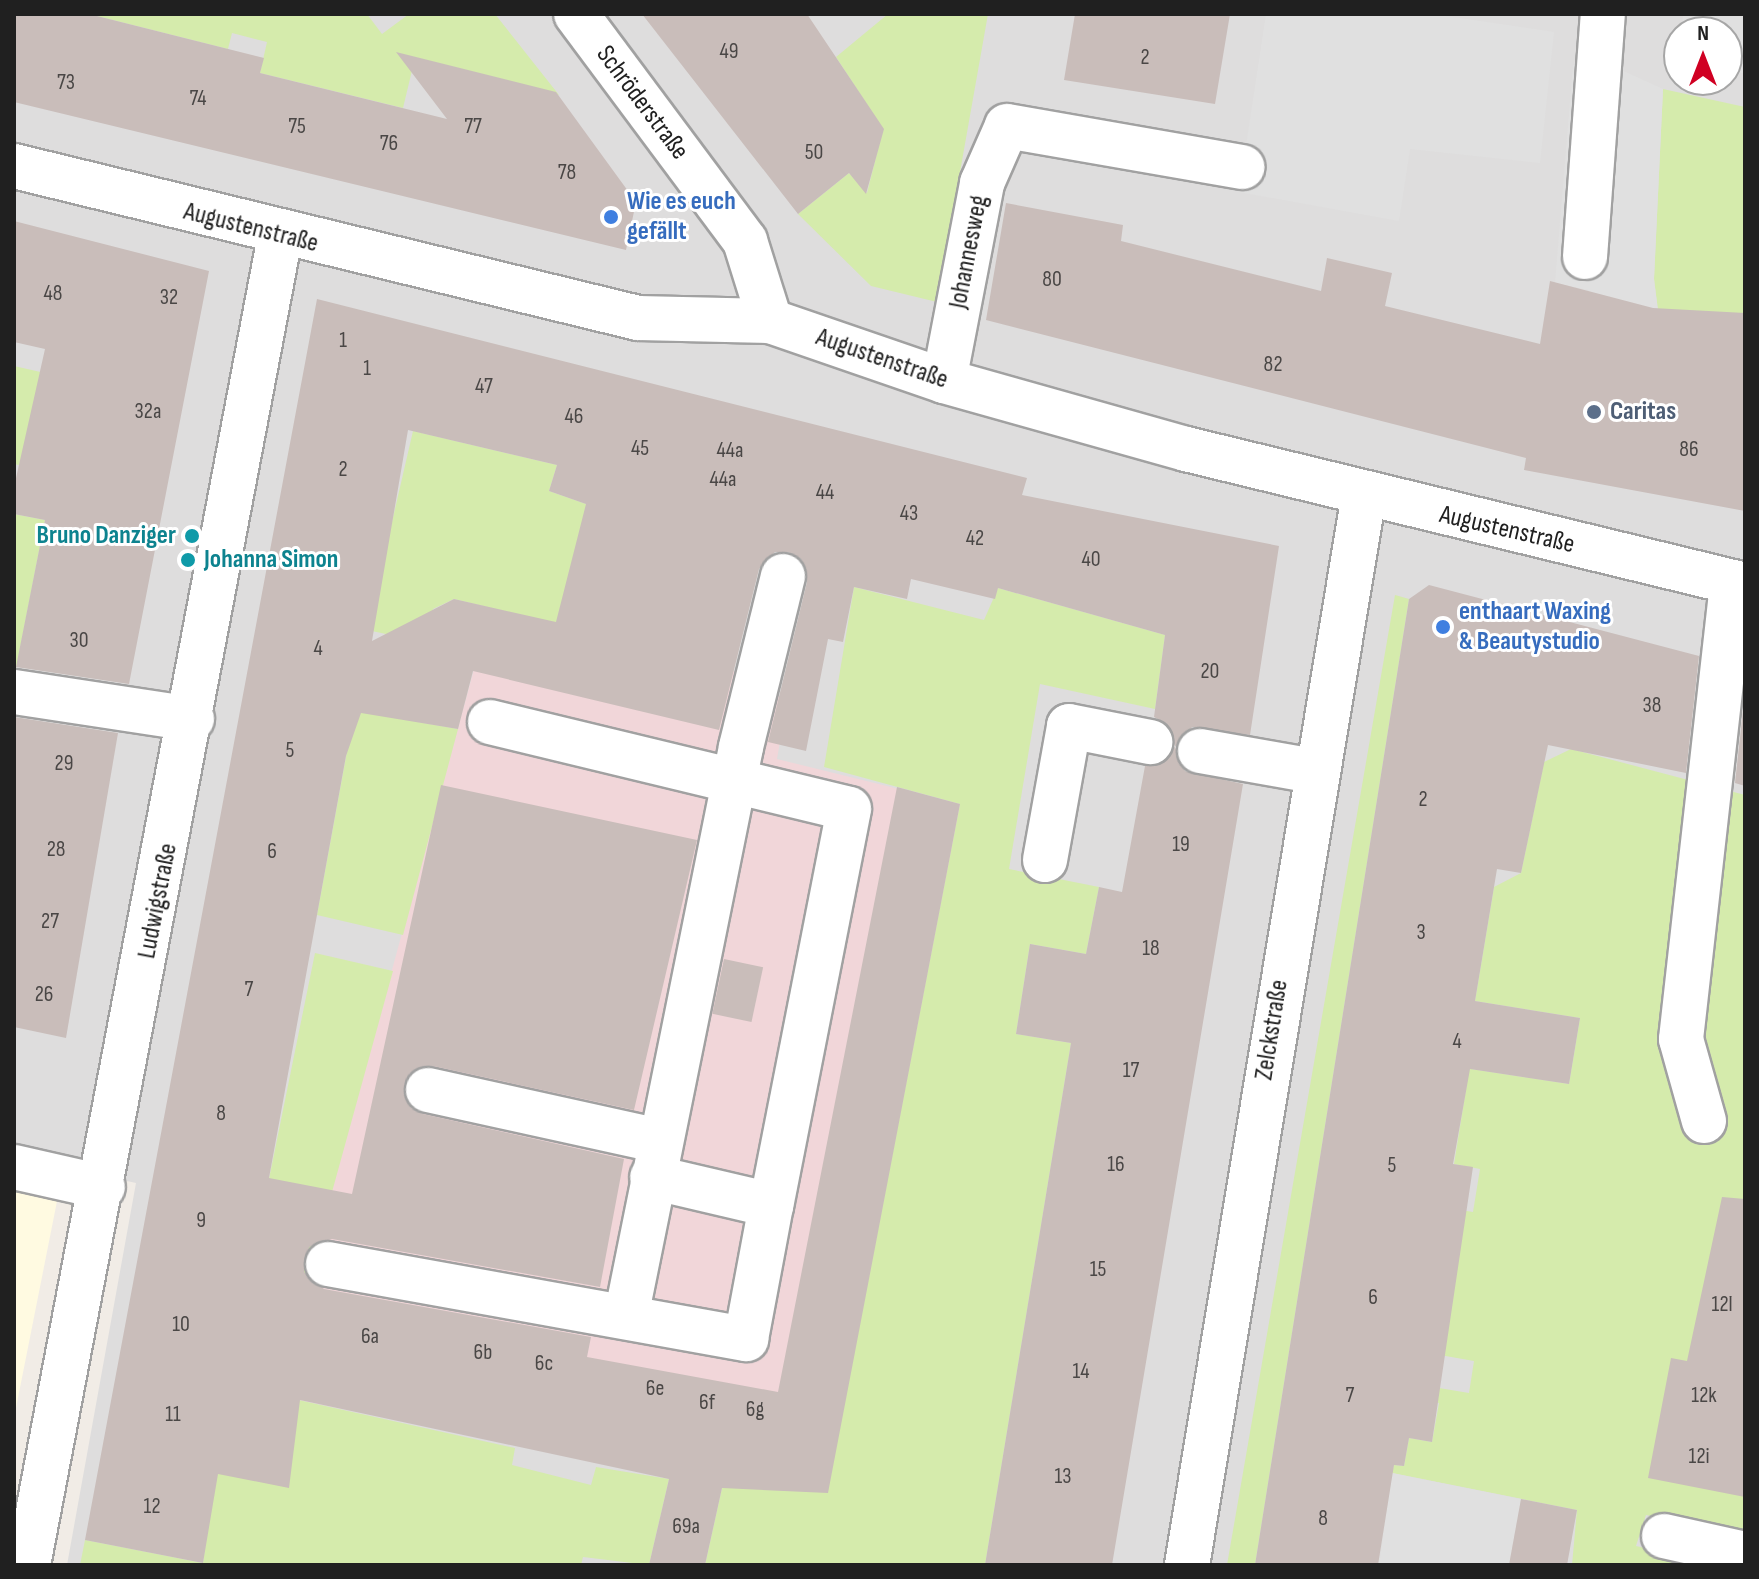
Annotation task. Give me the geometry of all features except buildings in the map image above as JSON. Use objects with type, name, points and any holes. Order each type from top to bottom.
[{"type":"street","name":"Schröderstraße","points":[[576,14],[745,241],[770,321]]},
{"type":"street","points":[[1585,257],[1603,14]]},
{"type":"street","name":"Johannesweg","points":[[944,381],[982,183],[1007,126],[1242,167]]},
{"type":"street","name":"Augustenstraße","points":[[14,166],[280,236],[638,318],[770,321],[944,381],[1364,495],[1738,584]]},
{"type":"street","name":"Ludwigstraße","points":[[28,1565],[192,719],[280,236]]},
{"type":"street","name":"Zelckstraße","points":[[1187,1565],[1313,771],[1364,495]]},
{"type":"street","points":[[626,1317],[734,781],[783,576]]},
{"type":"street","points":[[1704,1121],[1681,1039],[1738,584]]},
{"type":"street","points":[[14,692],[192,719]]},
{"type":"street","points":[[328,1264],[746,1339],[849,809],[490,722]]},
{"type":"street","points":[[1045,860],[1069,726],[1150,742]]},
{"type":"street","points":[[1200,751],[1313,771]]},
{"type":"street","points":[[428,1090],[656,1159],[771,1205]]},
{"type":"street","points":[[14,1167],[103,1187]]},
{"type":"street","points":[[1664,1536],[1745,1554]]},
{"type":"shaded area","points":[[14,14],[1745,14],[1745,1565],[67,1565],[136,1183],[14,1156]]},
{"type":"shaded area","points":[[1266,14],[1432,14],[1554,32],[1540,163],[1410,149],[1399,221],[1239,192]]},
{"type":"shaded area","points":[[1745,14],[1745,73],[1743,16],[1683,16]]},
{"type":"shaded area","points":[[1573,65],[1619,69],[1663,89],[1654,279],[1665,366],[1578,350],[1589,290],[1555,283]]},
{"type":"shaded area","points":[[491,607],[719,663],[787,701],[777,759],[960,804],[843,1411],[722,1488],[276,1395]]},
{"type":"shaded area","points":[[14,1156],[64,1166],[14,1418]]},
{"type":"shaded area","points":[[1392,1473],[1521,1499],[1509,1565],[1379,1565]]},
{"type":"green space","points":[[89,14],[367,14],[382,34],[409,14],[495,14],[559,95],[415,58],[403,108],[260,73],[267,42],[232,33],[228,49]]},
{"type":"green space","points":[[888,14],[988,14],[937,302],[871,286],[798,214],[849,173],[867,193],[883,129],[836,57]]},
{"type":"green space","points":[[1663,89],[1663,96],[1695,96],[1745,107],[1745,313],[1665,366],[1654,279]]},
{"type":"green space","points":[[14,366],[107,387],[53,472],[14,464]]},
{"type":"green space","points":[[413,431],[557,465],[549,491],[586,504],[719,663],[454,599],[433,609],[418,722],[458,729],[403,935],[317,915],[363,664],[386,634],[367,630]]},
{"type":"green space","points":[[14,514],[45,520],[14,679]]},
{"type":"green space","points":[[854,587],[984,620],[998,588],[1165,635],[1155,709],[1040,684],[1009,869],[1099,887],[1086,954],[1030,944],[1016,1034],[1071,1043],[985,1565],[705,1565],[722,1488],[843,1411],[960,804],[824,767]]},
{"type":"green space","points":[[1395,595],[1409,599],[1255,1565],[1227,1565]]},
{"type":"green space","points":[[1571,749],[1745,795],[1745,1534],[1646,1515],[1636,1546],[1726,1565],[1572,1565],[1577,1510],[1392,1473],[1394,1465],[1404,1466],[1409,1438],[1432,1442],[1439,1403],[1420,1399],[1421,1385],[1469,1393],[1474,1361],[1423,1352],[1448,1208],[1473,1212],[1480,1169],[1454,1164],[1467,1083],[1452,1066],[1569,1084],[1580,1018],[1475,1001],[1494,887],[1521,873],[1544,762]]},
{"type":"green space","points":[[315,953],[393,971],[276,1395],[515,1448],[512,1465],[591,1485],[596,1467],[669,1479],[649,1565],[583,1557],[581,1565],[80,1565],[85,1540],[203,1563],[227,1385]]},
{"type":"place","name":"Wie es euch gefällt","points":[[611,217]]},
{"type":"place","name":"Caritas","points":[[1594,412]]},
{"type":"place","name":"Bruno Danziger","points":[[192,536]]},
{"type":"place","name":"Johanna Simon","points":[[188,560]]},
{"type":"place","name":"enthaart Waxing & Beautystudio","points":[[1443,627]]}]
